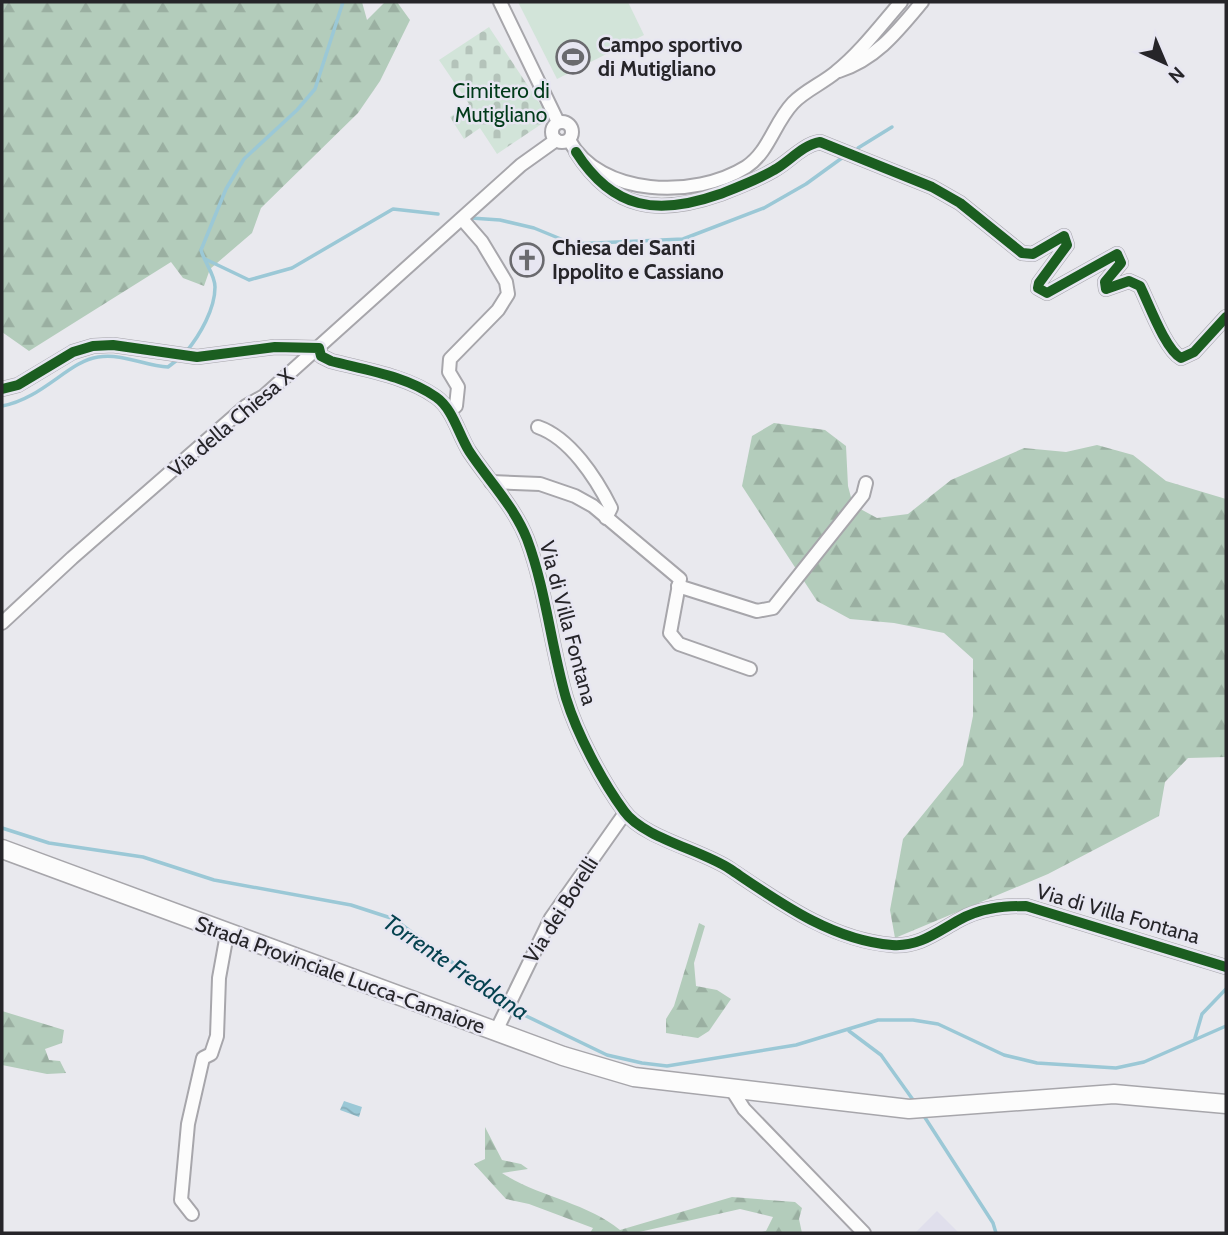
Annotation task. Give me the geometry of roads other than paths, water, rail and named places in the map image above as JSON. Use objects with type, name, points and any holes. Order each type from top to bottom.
[{"type":"main road","name":"Strada Provinciale Lucca-Camaiore","points":[[2,849],[496,1031],[634,1077],[909,1109],[1114,1094],[1226,1104]]},
{"type":"street","points":[[500,2],[558,122],[567,122],[572,127],[562,140],[600,169],[650,188],[690,188],[712,182],[746,167],[759,157],[783,115],[796,100],[838,71],[901,2]]},
{"type":"street","points":[[838,71],[863,63],[922,2]]},
{"type":"street","name":"Via della Chiesa X","points":[[2,624],[72,558],[246,406],[264,396],[521,165],[562,140]]},
{"type":"street","points":[[576,152],[598,181],[614,194],[630,202],[654,207],[674,207],[698,202],[754,181],[808,146],[820,142],[932,187],[960,203],[1022,253],[1033,254],[1064,236],[1067,246],[1039,283],[1038,288],[1042,292],[1047,293],[1117,254],[1121,263],[1105,282],[1106,289],[1129,281],[1140,286],[1167,341],[1175,355],[1181,358],[1195,352],[1226,317]]},
{"type":"street","points":[[449,411],[456,406],[458,387],[449,372],[450,359],[498,310],[508,294],[506,282],[482,242],[462,219]]},
{"type":"street","points":[[2,390],[18,385],[73,352],[93,346],[113,345],[191,357],[275,347],[318,348]]},
{"type":"street","name":"Via di Villa Fontana","points":[[318,348],[321,356],[331,361],[421,389],[443,403],[449,411],[469,450],[513,512],[528,542],[566,698],[578,730],[625,813],[638,824],[724,865],[781,905],[827,926],[873,942],[905,945],[920,942],[974,914],[999,907],[1026,906],[1226,967]]},
{"type":"street","points":[[538,427],[555,433],[565,442],[606,497],[611,508],[606,518]]},
{"type":"street","points":[[491,482],[551,487],[593,506],[680,579],[670,633],[679,645],[750,669]]},
{"type":"street","points":[[678,586],[757,611],[773,608],[863,495],[866,483]]},
{"type":"street","name":"Via dei Borelli","points":[[496,1031],[551,918],[625,813]]},
{"type":"street","points":[[192,1214],[181,1200],[188,1124],[203,1058],[211,1054],[217,1036],[219,978],[228,934]]},
{"type":"street","points":[[732,1090],[744,1109],[864,1233]]},
{"type":"water","points":[[344,1101],[362,1107],[359,1117],[340,1110]]},
{"type":"waterway","points":[[186,352],[210,313],[215,282],[201,250],[226,189],[244,159],[297,110],[315,89],[343,2]]},
{"type":"waterway","points":[[858,148],[892,127]]},
{"type":"waterway","points":[[471,218],[500,220],[534,228],[573,244],[683,239],[764,208],[806,184],[846,155]]},
{"type":"waterway","points":[[205,259],[249,280],[292,268],[393,209],[438,214]]},
{"type":"waterway","points":[[2,406],[30,396],[87,360],[107,356],[168,367],[181,357]]},
{"type":"waterway","name":"Torrente Freddana","points":[[2,828],[49,843],[143,857],[214,880],[351,905],[394,919],[520,1013],[607,1055],[642,1063],[667,1066],[796,1045],[878,1020],[913,1020],[938,1024],[1004,1055],[1037,1063],[1116,1068],[1144,1062],[1226,1026]]},
{"type":"waterway","points":[[1195,1038],[1202,1014],[1226,989]]},
{"type":"waterway","points":[[849,1031],[881,1055],[916,1104]]},
{"type":"waterway","points":[[922,1113],[993,1223],[996,1233]]},
{"type":"place","name":"Campo sportivo di Mutigliano","points":[[573,57]]},
{"type":"place","name":"Chiesa dei Santi Ippolito e Cassiano","points":[[527,260]]},
{"type":"park label","name":"Cimitero di Mutigliano","points":[[501,103]]}]
